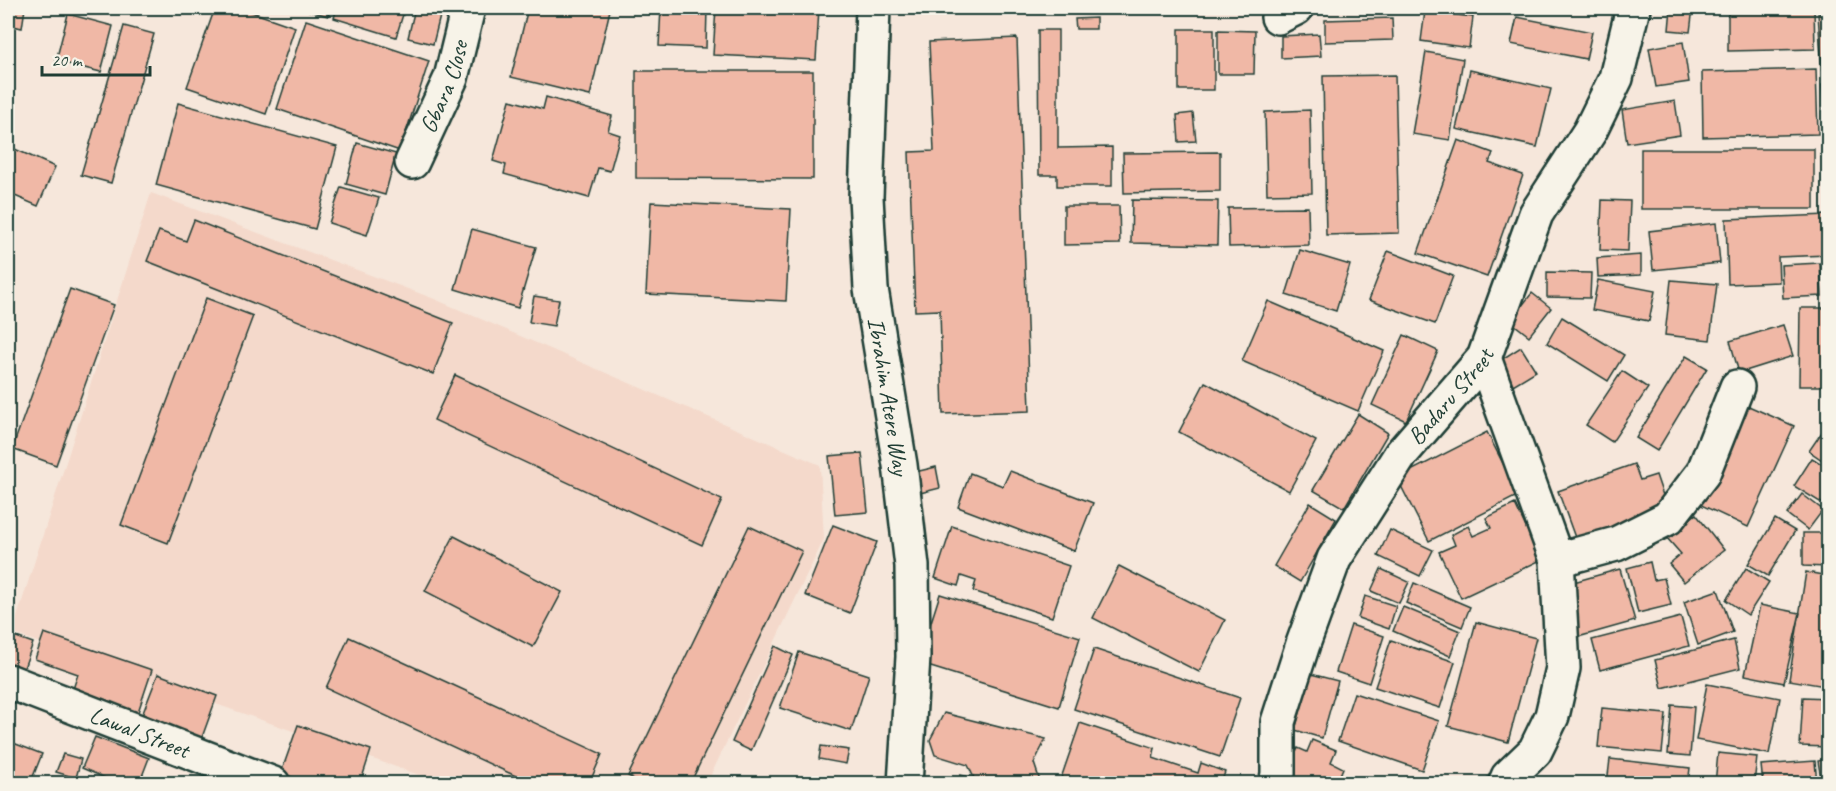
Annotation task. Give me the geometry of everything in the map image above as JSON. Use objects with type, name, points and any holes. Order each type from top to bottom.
[{"type":"street","name":"Gbara Close","points":[[412,162],[451,78],[468,8]]},
{"type":"street","name":"Ibrahim Atere Way","points":[[873,8],[867,197],[871,289],[900,465],[912,566],[913,657],[905,783]]},
{"type":"street","name":"Badaru Street","points":[[1276,783],[1278,722],[1334,559],[1401,453],[1484,358],[1536,214],[1590,131],[1616,78],[1633,8]]},
{"type":"street","points":[[1484,358],[1557,560],[1563,668],[1552,716],[1535,751],[1508,777],[1505,783]]},
{"type":"street","points":[[1557,560],[1616,544],[1668,518],[1703,472],[1737,387]]},
{"type":"street","name":"Lawal Street","points":[[8,681],[273,783]]},
{"type":"shaded area","points":[[151,193],[432,298],[820,465],[824,539],[707,783],[442,783],[12,633]]},
{"type":"building","points":[[8,8],[25,8],[22,28],[8,25]]},
{"type":"building","points":[[215,8],[240,8],[295,27],[266,114],[187,87]]},
{"type":"building","points":[[300,8],[331,8],[328,16]]},
{"type":"building","points":[[337,8],[405,8],[396,37],[334,18]]},
{"type":"building","points":[[415,8],[442,8],[433,44],[408,38]]},
{"type":"building","points":[[528,8],[610,10],[590,96],[511,77]]},
{"type":"building","points":[[661,8],[707,8],[706,48],[659,46]]},
{"type":"building","points":[[716,8],[819,8],[816,60],[713,55]]},
{"type":"building","points":[[1671,8],[1693,8],[1690,32],[1669,30]]},
{"type":"building","points":[[1728,8],[1814,8],[1815,49],[1728,51]]},
{"type":"building","points":[[1425,11],[1473,17],[1469,48],[1421,41]]},
{"type":"building","points":[[1828,13],[1828,70],[1822,70],[1818,14]]},
{"type":"building","points":[[68,14],[113,26],[101,72],[56,61]]},
{"type":"building","points":[[1517,17],[1592,32],[1586,59],[1511,44]]},
{"type":"building","points":[[1096,18],[1096,29],[1076,29],[1075,19]]},
{"type":"building","points":[[1392,18],[1393,40],[1325,42],[1325,20]]},
{"type":"building","points":[[306,20],[429,61],[400,151],[277,109]]},
{"type":"building","points":[[124,26],[154,34],[111,183],[81,175]]},
{"type":"building","points":[[1179,29],[1214,29],[1214,90],[1179,90]]},
{"type":"building","points":[[1038,30],[1058,30],[1058,148],[1112,147],[1112,186],[1057,186],[1057,175],[1039,175]]},
{"type":"building","points":[[1218,30],[1255,31],[1254,74],[1218,74]]},
{"type":"building","points":[[1319,34],[1321,56],[1281,58],[1281,36]]},
{"type":"building","points":[[1017,38],[1030,411],[943,414],[940,310],[915,311],[909,152],[934,151],[929,42]]},
{"type":"building","points":[[1683,42],[1689,82],[1656,87],[1649,48]]},
{"type":"building","points":[[1426,52],[1463,59],[1450,140],[1412,134]]},
{"type":"building","points":[[1816,69],[1818,134],[1703,137],[1702,72]]},
{"type":"building","points":[[1470,70],[1551,89],[1537,147],[1456,129]]},
{"type":"building","points":[[636,71],[813,71],[813,179],[636,178]]},
{"type":"building","points":[[1395,75],[1399,233],[1326,235],[1323,76]]},
{"type":"building","points":[[1822,85],[1828,85],[1828,142],[1825,142]]},
{"type":"building","points":[[546,97],[612,116],[608,131],[620,135],[610,171],[598,168],[589,198],[504,174],[506,165],[493,161],[510,100],[543,109]]},
{"type":"building","points":[[1675,101],[1680,135],[1627,143],[1622,110]]},
{"type":"building","points":[[178,103],[337,147],[315,229],[156,185]]},
{"type":"building","points":[[1310,110],[1312,193],[1267,194],[1265,112]]},
{"type":"building","points":[[1193,113],[1196,141],[1179,142],[1177,115]]},
{"type":"building","points":[[1458,140],[1493,153],[1489,163],[1523,175],[1487,277],[1418,253]]},
{"type":"building","points":[[357,143],[396,154],[385,195],[346,184]]},
{"type":"building","points":[[8,146],[55,167],[38,206],[8,193]]},
{"type":"building","points":[[1641,149],[1814,149],[1814,209],[1641,209]]},
{"type":"building","points":[[1220,152],[1220,191],[1124,193],[1123,153]]},
{"type":"building","points":[[341,187],[379,198],[367,235],[329,223]]},
{"type":"building","points":[[1132,200],[1218,201],[1217,245],[1131,243]]},
{"type":"building","points":[[1602,200],[1630,201],[1628,251],[1600,250]]},
{"type":"building","points":[[651,202],[791,209],[786,301],[646,294]]},
{"type":"building","points":[[1064,206],[1119,206],[1120,244],[1064,245]]},
{"type":"building","points":[[1308,207],[1309,245],[1229,247],[1228,208]]},
{"type":"building","points":[[1828,215],[1828,255],[1778,257],[1779,282],[1728,284],[1726,219]]},
{"type":"building","points":[[194,220],[453,323],[433,374],[147,261],[159,231],[186,241]]},
{"type":"building","points":[[1716,223],[1720,263],[1653,270],[1649,231]]},
{"type":"building","points":[[472,229],[536,247],[518,308],[455,289]]},
{"type":"building","points":[[1300,250],[1350,265],[1336,311],[1286,295]]},
{"type":"building","points":[[1388,251],[1453,276],[1435,324],[1369,300]]},
{"type":"building","points":[[1641,255],[1641,275],[1598,277],[1597,258]]},
{"type":"building","points":[[1820,263],[1822,296],[1783,298],[1781,265]]},
{"type":"building","points":[[1547,272],[1591,273],[1590,298],[1547,297]]},
{"type":"building","points":[[1598,280],[1655,291],[1649,321],[1592,310]]},
{"type":"building","points":[[1671,280],[1717,284],[1710,340],[1665,335]]},
{"type":"building","points":[[70,289],[114,305],[56,465],[12,449]]},
{"type":"building","points":[[1532,293],[1551,308],[1529,336],[1510,321]]},
{"type":"building","points":[[534,296],[559,300],[554,326],[529,322]]},
{"type":"building","points":[[206,298],[253,316],[168,543],[121,525]]},
{"type":"building","points":[[1268,301],[1384,351],[1358,411],[1242,361]]},
{"type":"building","points":[[1800,308],[1828,308],[1828,386],[1799,386]]},
{"type":"building","points":[[1562,317],[1624,355],[1608,381],[1547,343]]},
{"type":"building","points":[[1783,325],[1793,356],[1739,373],[1730,341]]},
{"type":"building","points":[[1404,335],[1438,351],[1406,421],[1372,405]]},
{"type":"building","points":[[1521,347],[1536,371],[1513,385],[1499,361]]},
{"type":"building","points":[[1686,356],[1707,368],[1657,451],[1636,438]]},
{"type":"building","points":[[1622,371],[1648,388],[1612,442],[1586,425]]},
{"type":"building","points":[[455,375],[722,500],[702,545],[434,420]]},
{"type":"building","points":[[1205,382],[1316,441],[1289,491],[1179,432]]},
{"type":"building","points":[[1744,404],[1794,426],[1748,527],[1699,504]]},
{"type":"building","points":[[1358,414],[1388,433],[1344,508],[1313,490]]},
{"type":"building","points":[[1487,432],[1519,495],[1429,541],[1397,478]]},
{"type":"building","points":[[1822,432],[1828,436],[1828,464],[1809,451]]},
{"type":"building","points":[[862,453],[868,512],[835,515],[829,456]]},
{"type":"building","points":[[1812,458],[1828,468],[1828,507],[1794,486]]},
{"type":"building","points":[[1634,464],[1640,480],[1656,475],[1668,510],[1577,543],[1558,491]]},
{"type":"building","points":[[936,467],[940,488],[916,494],[911,473]]},
{"type":"building","points":[[1010,471],[1093,503],[1074,551],[958,507],[970,473],[1003,486]]},
{"type":"building","points":[[1802,494],[1823,510],[1808,530],[1787,514]]},
{"type":"building","points":[[1310,503],[1336,519],[1300,582],[1274,566]]},
{"type":"building","points":[[1515,504],[1541,560],[1461,598],[1439,552],[1455,545],[1451,535],[1468,526],[1473,536],[1491,528],[1486,518]]},
{"type":"building","points":[[1696,514],[1724,550],[1684,582],[1669,564],[1681,554],[1667,538]]},
{"type":"building","points":[[1775,519],[1795,531],[1768,576],[1748,564]]},
{"type":"building","points":[[833,525],[877,542],[850,613],[805,595]]},
{"type":"building","points":[[749,526],[802,551],[690,784],[643,784],[628,776]]},
{"type":"building","points":[[952,526],[1069,566],[1052,617],[973,591],[976,581],[961,576],[958,586],[935,578]]},
{"type":"building","points":[[1390,530],[1433,550],[1420,576],[1378,556]]},
{"type":"building","points":[[1803,533],[1828,533],[1828,567],[1803,566]]},
{"type":"building","points":[[454,536],[562,592],[533,647],[425,591]]},
{"type":"building","points":[[1650,562],[1654,580],[1664,578],[1671,605],[1638,613],[1627,568]]},
{"type":"building","points":[[1119,566],[1225,620],[1199,672],[1093,618]]},
{"type":"building","points":[[1746,568],[1769,582],[1748,615],[1726,600]]},
{"type":"building","points":[[1381,569],[1409,582],[1399,603],[1371,591]]},
{"type":"building","points":[[1620,569],[1635,621],[1578,637],[1563,585]]},
{"type":"building","points":[[1806,572],[1828,576],[1828,663],[1825,686],[1789,680]]},
{"type":"building","points":[[1414,583],[1470,607],[1462,627],[1406,603]]},
{"type":"building","points":[[1718,590],[1733,632],[1698,645],[1684,602]]},
{"type":"building","points":[[940,594],[1080,637],[1059,707],[918,663]]},
{"type":"building","points":[[1365,596],[1396,606],[1389,629],[1358,618]]},
{"type":"building","points":[[1760,605],[1800,613],[1784,683],[1745,675]]},
{"type":"building","points":[[1403,607],[1460,631],[1450,656],[1393,631]]},
{"type":"building","points":[[1681,617],[1689,646],[1600,670],[1592,640]]},
{"type":"building","points":[[1476,622],[1536,638],[1508,742],[1448,726]]},
{"type":"building","points":[[1351,625],[1384,636],[1369,683],[1336,672]]},
{"type":"building","points":[[44,633],[152,670],[137,715],[72,692],[78,674],[35,659]]},
{"type":"building","points":[[8,634],[33,643],[20,679],[8,675]]},
{"type":"building","points":[[349,637],[602,754],[589,784],[533,784],[326,688]]},
{"type":"building","points":[[1391,640],[1455,662],[1440,708],[1375,687]]},
{"type":"building","points":[[1734,640],[1740,668],[1662,688],[1655,660]]},
{"type":"building","points":[[775,646],[793,655],[751,751],[732,742]]},
{"type":"building","points":[[1094,649],[1240,698],[1220,757],[1074,709]]},
{"type":"building","points":[[799,652],[869,675],[851,731],[780,708]]},
{"type":"building","points":[[158,674],[217,696],[201,740],[141,718]]},
{"type":"building","points":[[1311,674],[1338,681],[1322,738],[1295,730]]},
{"type":"building","points":[[1707,684],[1780,698],[1769,754],[1696,740]]},
{"type":"building","points":[[1354,693],[1439,721],[1422,770],[1338,741]]},
{"type":"building","points":[[1803,697],[1828,698],[1828,747],[1800,746]]},
{"type":"building","points":[[1672,705],[1694,707],[1690,756],[1668,754]]},
{"type":"building","points":[[1602,708],[1666,714],[1662,753],[1598,747]]},
{"type":"building","points":[[944,713],[1046,739],[1034,763],[1041,784],[958,784],[960,775],[974,778],[968,765],[935,755],[930,740]]},
{"type":"building","points":[[1080,723],[1155,748],[1153,758],[1198,773],[1201,763],[1225,772],[1221,784],[1059,784]]},
{"type":"building","points":[[298,725],[371,750],[360,784],[311,784],[281,773]]},
{"type":"building","points":[[95,737],[149,758],[139,784],[119,784],[82,768]]},
{"type":"building","points":[[1312,740],[1336,750],[1331,762],[1343,768],[1336,784],[1283,784],[1298,748],[1307,752]]},
{"type":"building","points":[[8,741],[42,754],[30,784],[8,784]]},
{"type":"building","points":[[821,746],[849,750],[846,764],[819,759]]},
{"type":"building","points":[[1718,753],[1757,757],[1754,784],[1715,784]]},
{"type":"building","points":[[63,754],[81,759],[76,778],[56,772]]},
{"type":"building","points":[[1610,759],[1690,768],[1688,784],[1607,784]]},
{"type":"building","points":[[1828,759],[1828,784],[1822,784],[1818,761]]},
{"type":"building","points":[[1815,761],[1817,784],[1763,784],[1761,765]]}]
